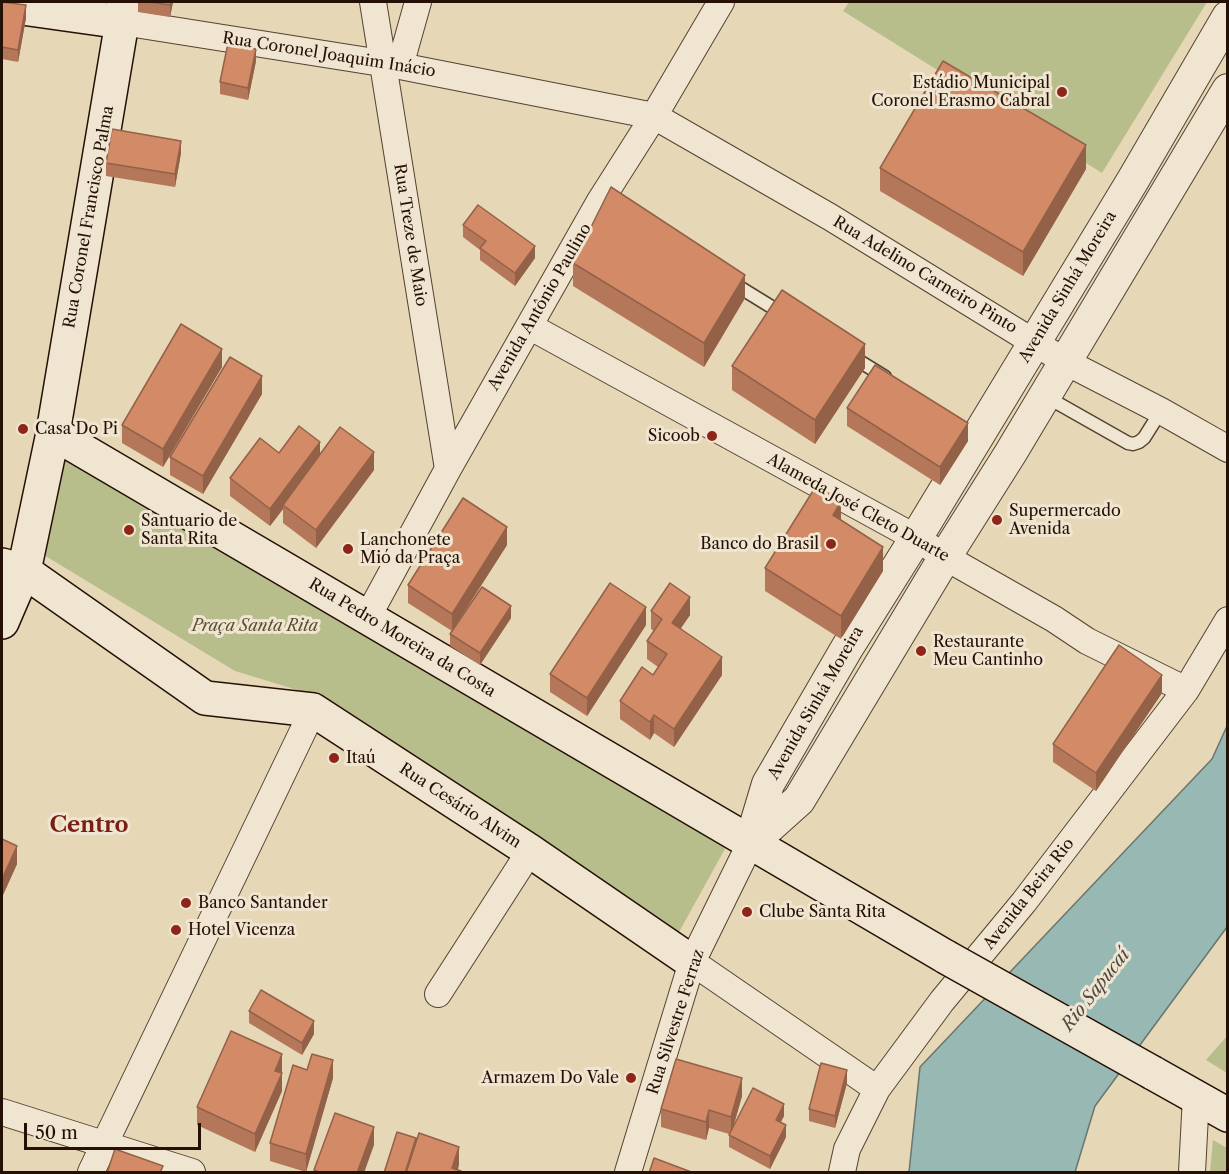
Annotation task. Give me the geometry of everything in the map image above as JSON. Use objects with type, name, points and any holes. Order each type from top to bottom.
[{"type":"main road","name":"Rua Coronel Joaquim Inácio","points":[[2,5],[123,12]]},
{"type":"main road","name":"Rua Coronel Francisco Palma","points":[[53,433],[123,12]]},
{"type":"main road","points":[[2,622],[13,568],[53,433]]},
{"type":"main road","name":"Rua Pedro Moreira da Costa","points":[[53,433],[750,844],[1227,1115]]},
{"type":"main road","name":"Rua Cesário Alvim","points":[[13,568],[206,698],[313,710],[530,851],[692,962]]},
{"type":"street","name":"Rua Treze de Maio","points":[[373,2],[391,64],[448,469]]},
{"type":"street","points":[[391,64],[418,2]]},
{"type":"street","name":"Avenida Antônio Paulino","points":[[367,618],[529,326],[605,204],[721,2]]},
{"type":"street","name":"Rua Coronel Joaquim Inácio","points":[[123,12],[654,116]]},
{"type":"street","name":"Avenida Sinhá Moreira","points":[[750,844],[799,800],[945,557],[988,441],[1034,342],[1227,17]]},
{"type":"street","name":"Avenida Sinhá Moreira","points":[[750,844],[768,784],[847,648],[916,538],[988,441],[1044,395],[1066,362],[1227,90]]},
{"type":"street","name":"Rua Adelino Carneiro Pinto","points":[[654,116],[830,217],[1066,362],[1161,411],[1227,449]]},
{"type":"street","points":[[1132,180],[1164,198]]},
{"type":"street","name":"Alameda José Cleto Duarte","points":[[529,326],[916,538],[1054,619],[1087,641],[1186,690]]},
{"type":"street","name":"Avenida Beira Rio","points":[[842,1173],[847,1149],[877,1089],[942,1001],[1024,902],[1186,690],[1227,620]]},
{"type":"street","points":[[91,1173],[313,710]]},
{"type":"street","name":"Rua Silvestre Ferraz","points":[[628,1173],[692,962],[750,844]]},
{"type":"street","points":[[438,994],[530,851]]},
{"type":"street","name":"Rua Cesário Alvim","points":[[692,962],[877,1089]]},
{"type":"street","points":[[1192,1173],[1196,1096]]},
{"type":"street","points":[[2,1112],[192,1173]]},
{"type":"lane","points":[[723,277],[794,321]]},
{"type":"lane","points":[[845,352],[896,384]]},
{"type":"lane","points":[[1044,395],[1133,444],[1144,438],[1161,411]]},
{"type":"green space","name":"Estádio Municipal Coronel Erasmo Cabral","points":[[849,2],[1207,2],[1102,173],[843,11]]},
{"type":"green space","name":"Praça Santa Rita","points":[[65,456],[726,847],[679,932],[304,692],[235,671],[39,552]]},
{"type":"green space","points":[[1227,1036],[1227,1073],[1206,1060]]},
{"type":"green space","points":[[1213,1140],[1227,1148],[1227,1172],[1210,1172]]},
{"type":"water","name":"Rio Sapucaí","points":[[1227,726],[1227,927],[1095,1106],[1075,1172],[909,1172],[920,1067],[1212,759]]},
{"type":"building","points":[[2,2],[26,5],[18,50],[2,47]]},
{"type":"building","points":[[150,2],[171,2],[170,5]]},
{"type":"building","points":[[228,43],[256,49],[248,88],[220,82]]},
{"type":"building","points":[[943,61],[1086,145],[1023,252],[880,168]]},
{"type":"building","points":[[112,129],[181,141],[175,174],[106,163]]},
{"type":"building","points":[[611,187],[745,275],[704,343],[573,263]]},
{"type":"building","points":[[478,205],[535,246],[515,273],[480,248],[486,241],[463,225]]},
{"type":"building","points":[[782,290],[865,344],[815,420],[732,366]]},
{"type":"building","points":[[181,324],[222,349],[163,449],[122,425]]},
{"type":"building","points":[[230,357],[262,376],[203,476],[170,457]]},
{"type":"building","points":[[875,365],[968,423],[940,467],[847,408]]},
{"type":"building","points":[[299,426],[320,442],[270,509],[230,478],[260,438],[279,453]]},
{"type":"building","points":[[340,427],[374,452],[316,530],[283,505]]},
{"type":"building","points":[[816,486],[841,501],[833,515],[883,547],[841,616],[765,568]]},
{"type":"building","points":[[463,498],[507,527],[452,614],[408,585]]},
{"type":"building","points":[[610,583],[646,607],[587,698],[550,674]]},
{"type":"building","points":[[670,583],[690,597],[672,623],[722,657],[674,729],[654,715],[650,722],[620,701],[642,667],[653,675],[667,654],[647,641],[662,619],[651,611]]},
{"type":"building","points":[[482,587],[511,606],[480,653],[450,634]]},
{"type":"building","points":[[1119,645],[1162,675],[1096,773],[1053,744]]},
{"type":"building","points":[[2,839],[17,846],[3,877],[2,876]]},
{"type":"building","points":[[261,990],[314,1021],[302,1043],[249,1011]]},
{"type":"building","points":[[231,1031],[282,1054],[275,1071],[282,1073],[255,1134],[197,1107]]},
{"type":"building","points":[[312,1054],[333,1060],[306,1154],[270,1143],[293,1065],[307,1070]]},
{"type":"building","points":[[676,1059],[742,1078],[731,1117],[709,1110],[706,1122],[661,1109]]},
{"type":"building","points":[[821,1063],[847,1070],[835,1116],[809,1109]]},
{"type":"building","points":[[753,1088],[784,1104],[776,1120],[786,1125],[770,1156],[729,1135]]},
{"type":"building","points":[[335,1113],[374,1127],[357,1173],[321,1173],[314,1170]]},
{"type":"building","points":[[397,1132],[416,1138],[405,1173],[384,1173]]},
{"type":"building","points":[[419,1133],[459,1147],[452,1168],[461,1171],[460,1173],[406,1173]]},
{"type":"building","points":[[115,1149],[163,1166],[160,1173],[107,1173]]},
{"type":"building","points":[[654,1158],[694,1173],[649,1173]]},
{"type":"place","name":"Estádio Municipal Coronel Erasmo Cabral","points":[[1062,92]]},
{"type":"place","name":"Casa Do Pi","points":[[23,429]]},
{"type":"place","name":"Sicoob","points":[[712,436]]},
{"type":"place","name":"Supermercado Avenida","points":[[997,520]]},
{"type":"place","name":"Santuario de Santa Rita","points":[[129,530]]},
{"type":"place","name":"Banco do Brasil","points":[[831,544]]},
{"type":"place","name":"Lanchonete Mió da Praça","points":[[348,549]]},
{"type":"place","name":"Restaurante Meu Cantinho","points":[[921,651]]},
{"type":"place","name":"Itaú","points":[[334,758]]},
{"type":"place","name":"Banco Santander","points":[[186,903]]},
{"type":"place","name":"Clube Santa Rita","points":[[747,912]]},
{"type":"place","name":"Hotel Vicenza","points":[[176,930]]},
{"type":"place","name":"Armazem Do Vale","points":[[631,1078]]},
{"type":"district","name":"Centro","points":[[89,826]]}]
